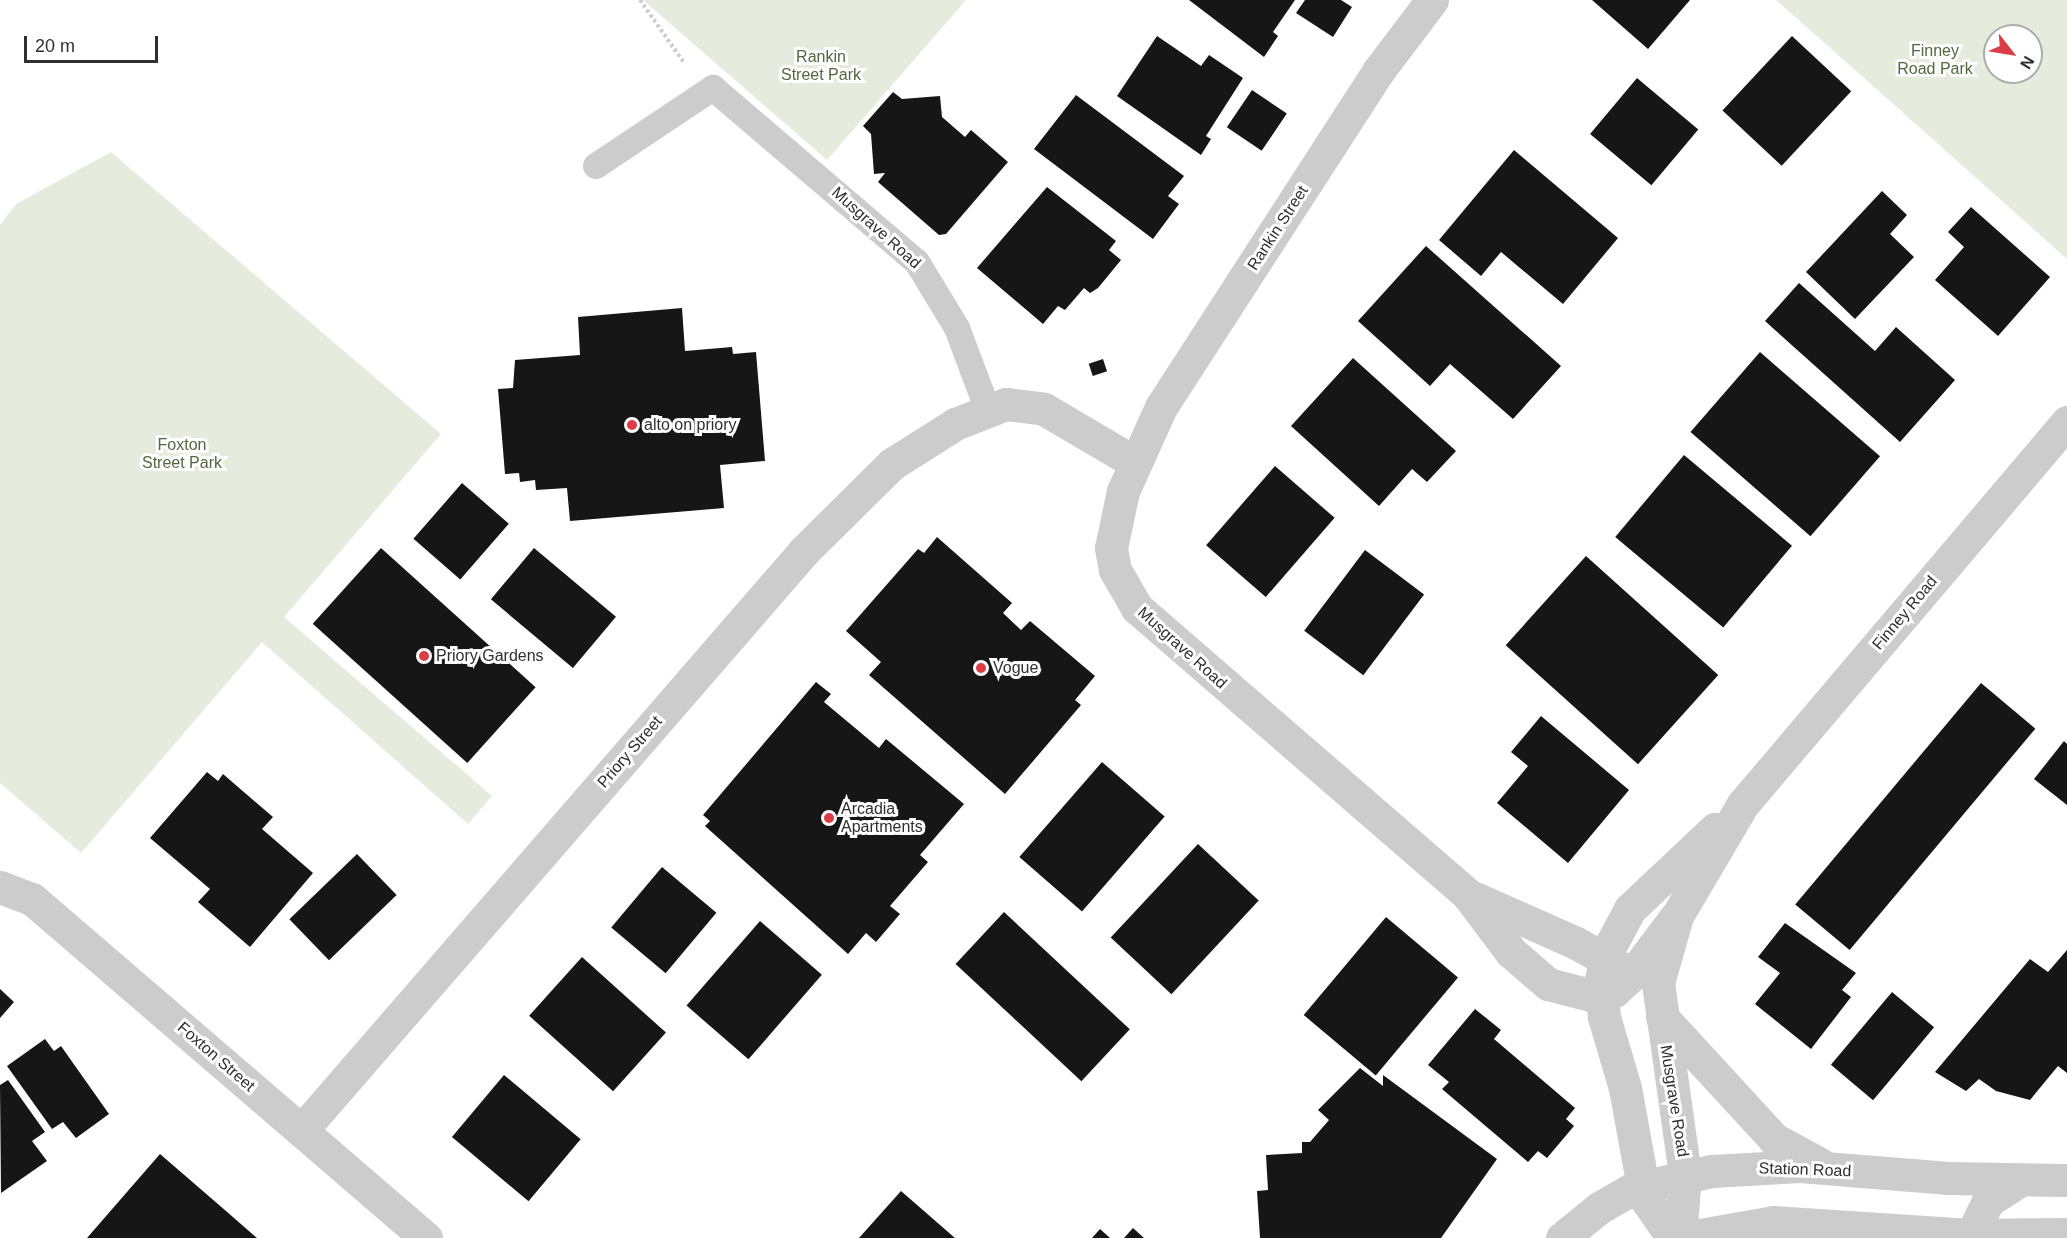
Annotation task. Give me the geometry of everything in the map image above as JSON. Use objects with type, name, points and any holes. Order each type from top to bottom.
[{"type":"street","name":"Rankin Street","points":[[1134,462],[1183,370],[1379,70],[1432,0]]},
{"type":"street","points":[[987,408],[1015,404],[1044,409],[1134,462]]},
{"type":"street","name":"Priory Street","points":[[302,1130],[832,520],[916,447],[987,408]]},
{"type":"street","name":"Finney Road","points":[[1605,958],[1640,897],[1743,804],[2067,422]]},
{"type":"street","name":"Musgrave Road","points":[[1134,462],[1111,548],[1124,590],[1137,608],[1468,895],[1511,952],[1544,981],[1562,990],[1602,996]]},
{"type":"street","name":"Finney Road","points":[[1660,1014],[1660,969],[1677,916],[1743,804]]},
{"type":"street","name":"Foxton Street","points":[[0,887],[32,899],[426,1238]]},
{"type":"street","name":"Musgrave Road","points":[[1468,895],[1605,958],[1632,975],[1660,1014],[1685,1175],[1682,1238]]},
{"type":"street","points":[[1602,996],[1632,975],[1677,916]]},
{"type":"street","points":[[1605,958],[1602,996],[1642,1186],[1650,1209],[1673,1238]]},
{"type":"street","points":[[1660,1014],[1774,1139],[1800,1156],[1835,1169]]},
{"type":"street","name":"Station Road","points":[[1562,1238],[1599,1208],[1642,1186],[1685,1175],[1768,1167],[2020,1180],[2067,1180]]},
{"type":"street","points":[[1971,1236],[1988,1201],[2020,1180]]},
{"type":"street","points":[[1682,1238],[1774,1222],[1971,1236],[2067,1234]]},
{"type":"street","points":[[1845,1228],[1877,1238]]},
{"type":"lane","points":[[596,166],[713,88]]},
{"type":"lane","name":"Musgrave Road","points":[[713,88],[917,262],[957,328],[987,408]]},
{"type":"path","points":[[640,0],[660,34],[713,88]]},
{"type":"green space","name":"Rankin Street Park","points":[[643,0],[966,0],[827,160]]},
{"type":"green space","name":"Finney Road Park","points":[[1776,0],[2067,0],[2067,259]]},
{"type":"green space","name":"Foxton Street Park","points":[[111,152],[441,434],[284,617],[492,796],[468,824],[262,642],[81,853],[0,783],[0,225],[16,204]]},
{"type":"building","points":[[1189,0],[1295,0],[1273,32],[1278,36],[1264,57]]},
{"type":"building","points":[[1305,0],[1341,0],[1352,7],[1333,37],[1296,13]]},
{"type":"building","points":[[1592,0],[1690,0],[1648,49]]},
{"type":"building","points":[[1157,36],[1201,66],[1209,55],[1243,78],[1206,136],[1211,139],[1201,155],[1117,96]]},
{"type":"building","points":[[1792,36],[1851,91],[1782,166],[1722,111]]},
{"type":"building","points":[[1637,78],[1698,129],[1651,185],[1590,134]]},
{"type":"building","points":[[1252,90],[1287,113],[1262,151],[1227,127]]},
{"type":"building","points":[[893,92],[902,99],[940,96],[942,117],[965,137],[971,130],[1008,162],[946,234],[939,235],[878,182],[885,173],[874,174],[871,134],[863,126]]},
{"type":"building","points":[[1076,95],[1184,176],[1168,196],[1179,204],[1153,239],[1034,149]]},
{"type":"building","points":[[1514,150],[1618,238],[1563,304],[1501,252],[1481,276],[1439,240]]},
{"type":"building","points":[[1047,187],[1116,241],[1109,250],[1121,260],[1098,288],[1090,293],[1084,288],[1065,310],[1058,306],[1043,324],[977,268]]},
{"type":"building","points":[[1882,191],[1907,215],[1890,234],[1914,257],[1855,319],[1806,272]]},
{"type":"building","points":[[1971,207],[2050,277],[1998,336],[1935,280],[1964,247],[1948,232]]},
{"type":"building","points":[[1426,246],[1561,366],[1513,419],[1450,364],[1430,386],[1358,321]]},
{"type":"building","points":[[1799,283],[1875,351],[1896,327],[1955,380],[1900,442],[1765,321]]},
{"type":"building","name":"alto on priory","points":[[682,308],[685,351],[732,347],[733,354],[756,352],[765,461],[720,465],[724,508],[570,521],[567,488],[536,490],[535,480],[520,482],[519,473],[505,474],[498,389],[513,388],[515,360],[580,355],[578,317]]},
{"type":"building","points":[[1760,352],[1880,456],[1810,536],[1690,432]]},
{"type":"building","points":[[1353,358],[1456,451],[1427,482],[1412,469],[1379,506],[1291,426]]},
{"type":"building","points":[[1103,359],[1107,371],[1093,376],[1089,364]]},
{"type":"building","points":[[1684,455],[1792,546],[1723,628],[1615,537]]},
{"type":"building","points":[[1275,466],[1335,518],[1266,597],[1206,545]]},
{"type":"building","points":[[462,483],[509,524],[460,580],[413,539]]},
{"type":"building","name":"Vogue","points":[[937,537],[1012,603],[1003,613],[1021,630],[1030,621],[1095,676],[1075,700],[1081,705],[1005,794],[869,675],[881,662],[846,631],[918,549],[924,553]]},
{"type":"building","name":"Priory Gardens","points":[[381,548],[536,687],[467,763],[313,624]]},
{"type":"building","points":[[534,548],[616,617],[573,668],[491,599]]},
{"type":"building","points":[[1365,550],[1424,595],[1363,675],[1304,631]]},
{"type":"building","points":[[1586,556],[1718,675],[1638,764],[1506,645]]},
{"type":"building","name":"Arcadia Apartments","points":[[816,682],[831,694],[824,702],[879,748],[886,739],[964,804],[920,855],[928,862],[890,906],[900,914],[876,942],[866,933],[848,954],[705,826],[710,821],[703,815]]},
{"type":"building","points":[[1981,683],[2035,729],[1850,950],[1795,904]]},
{"type":"building","points":[[1541,716],[1629,790],[1568,863],[1497,803],[1528,766],[1511,752]]},
{"type":"building","points":[[2064,741],[2067,744],[2067,805],[2034,779]]},
{"type":"building","points":[[1102,762],[1165,816],[1082,912],[1019,857]]},
{"type":"building","points":[[207,772],[218,781],[223,774],[273,817],[262,829],[313,873],[250,947],[198,902],[210,889],[150,838]]},
{"type":"building","points":[[1198,844],[1259,901],[1171,994],[1111,938]]},
{"type":"building","points":[[357,854],[397,895],[329,960],[289,919]]},
{"type":"building","points":[[662,867],[716,913],[666,973],[611,928]]},
{"type":"building","points":[[1004,912],[1130,1029],[1081,1081],[956,964]]},
{"type":"building","points":[[1386,917],[1458,977],[1376,1075],[1304,1015]]},
{"type":"building","points":[[760,921],[822,975],[748,1059],[687,1006]]},
{"type":"building","points":[[1785,923],[1856,973],[1842,990],[1851,997],[1811,1049],[1755,1004],[1780,973],[1758,957]]},
{"type":"building","points":[[2067,950],[2067,1073],[2058,1066],[2030,1100],[1996,1091],[1979,1079],[1966,1091],[1935,1072],[2030,959],[2048,972]]},
{"type":"building","points":[[582,957],[666,1033],[613,1091],[529,1016]]},
{"type":"building","points":[[0,989],[14,1002],[0,1018]]},
{"type":"building","points":[[1892,992],[1934,1027],[1873,1100],[1831,1065]]},
{"type":"building","points":[[1475,1009],[1501,1030],[1494,1039],[1575,1108],[1566,1119],[1574,1126],[1547,1158],[1538,1151],[1528,1162],[1442,1089],[1449,1082],[1428,1065]]},
{"type":"building","points":[[45,1039],[54,1051],[61,1046],[109,1114],[76,1138],[63,1122],[52,1129],[7,1066]]},
{"type":"building","points":[[1360,1068],[1383,1086],[1383,1075],[1497,1159],[1441,1238],[1260,1238],[1257,1191],[1268,1190],[1266,1155],[1302,1153],[1302,1142],[1310,1142],[1329,1120],[1318,1110]]},
{"type":"building","points":[[504,1075],[581,1139],[529,1201],[452,1137]]},
{"type":"building","points":[[8,1080],[45,1132],[32,1141],[47,1161],[1,1193],[0,1085]]},
{"type":"building","points":[[160,1154],[226,1211],[257,1238],[87,1238]]},
{"type":"building","points":[[901,1191],[955,1238],[859,1238]]},
{"type":"building","points":[[1133,1228],[1144,1238],[1124,1238]]},
{"type":"building","points":[[1100,1229],[1110,1238],[1092,1238]]},
{"type":"place","name":"alto on priory","points":[[632,425]]},
{"type":"place","name":"Priory Gardens","points":[[424,656]]},
{"type":"place","name":"Vogue","points":[[981,668]]},
{"type":"place","name":"Arcadia Apartments","points":[[829,818]]}]
